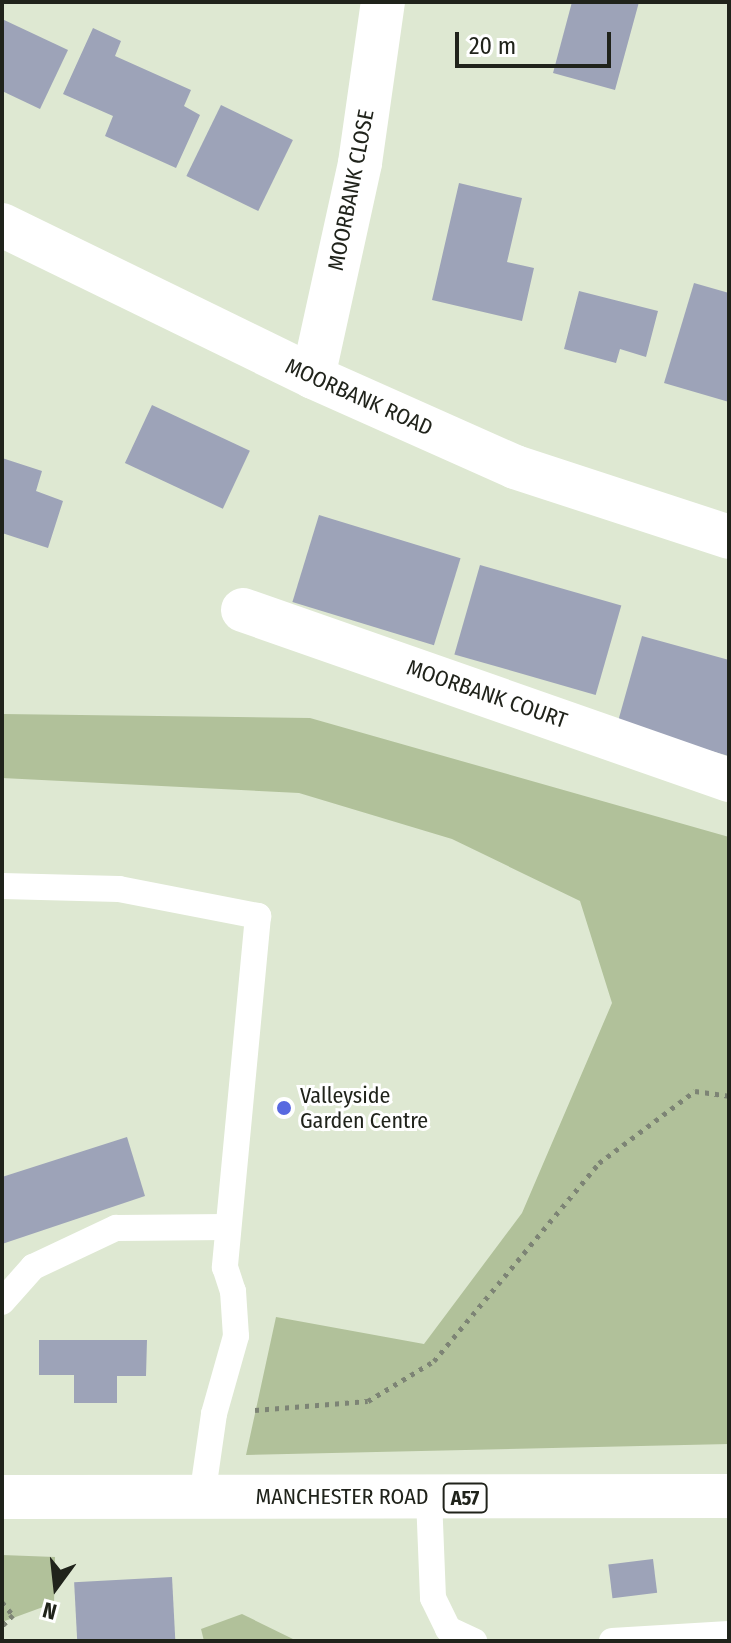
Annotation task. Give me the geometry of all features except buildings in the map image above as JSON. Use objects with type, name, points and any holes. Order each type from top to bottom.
[{"type":"street","name":"MOORBANK CLOSE","points":[[313,377],[360,163],[383,2]]},
{"type":"street","name":"MOORBANK ROAD","points":[[2,225],[313,377],[515,467],[729,537]]},
{"type":"street","name":"MOORBANK COURT","points":[[243,610],[729,780]]},
{"type":"street","name":"MANCHESTER ROAD","points":[[2,1497],[729,1496]]},
{"type":"lane","points":[[2,886],[119,889],[258,916],[227,1227],[225,1267],[233,1291],[236,1336],[214,1414],[202,1497]]},
{"type":"lane","points":[[2,1302],[33,1267],[116,1228],[227,1227]]},
{"type":"lane","points":[[429,1498],[433,1598],[448,1629],[474,1641]]},
{"type":"lane","points":[[612,1641],[729,1634]]},
{"type":"path","points":[[214,1414],[368,1401],[434,1361],[599,1163],[695,1091],[729,1096]]},
{"type":"path","points":[[2,1602],[13,1615],[2,1626]]},
{"type":"green space","points":[[2,714],[310,718],[729,837],[729,1444],[246,1455],[276,1317],[424,1344],[522,1213],[612,1003],[580,901],[452,839],[299,793],[2,778]]},
{"type":"green space","points":[[2,1555],[55,1557],[54,1603],[2,1622]]},
{"type":"green space","points":[[242,1614],[297,1641],[204,1641],[201,1629]]},
{"type":"place","name":"Valleyside Garden Centre","points":[[284,1108]]}]
